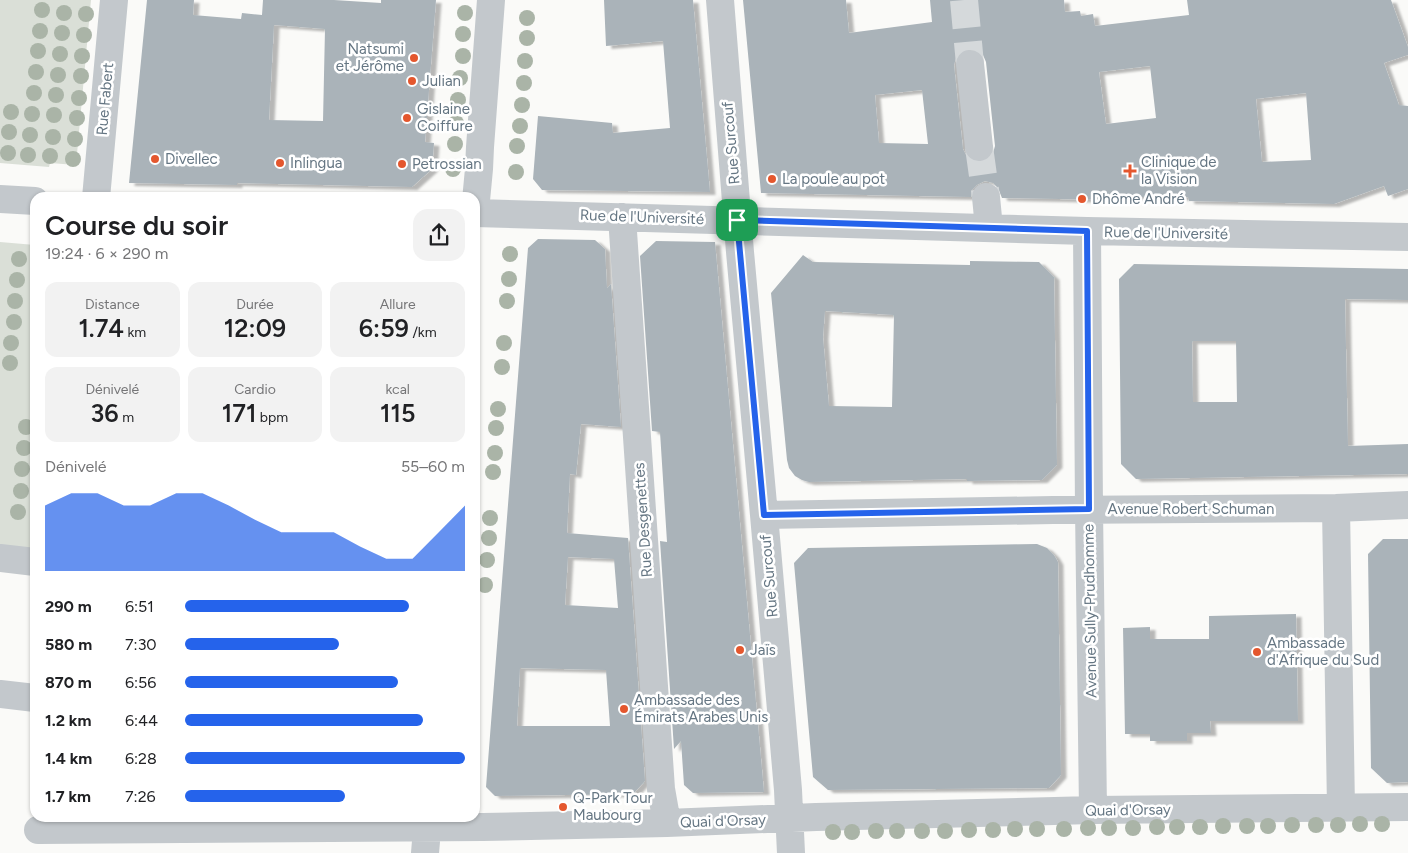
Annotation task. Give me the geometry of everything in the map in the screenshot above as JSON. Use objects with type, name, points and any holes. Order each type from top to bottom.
[{"type":"street","name":"Rue Fabert","points":[[97,192],[114,0]]},
{"type":"street","points":[[477,192],[491,0]]},
{"type":"street","name":"Rue Surcouf","points":[[720,0],[791,853]]},
{"type":"street","points":[[970,64],[979,147]]},
{"type":"street","points":[[986,197],[989,228]]},
{"type":"street","points":[[0,199],[30,201]]},
{"type":"street","name":"Rue de l'Université","points":[[480,212],[1087,231],[1408,236]]},
{"type":"street","name":"Rue Desgenettes","points":[[622,217],[661,789],[667,823]]},
{"type":"street","name":"Avenue Sully-Prudhomme","points":[[1087,231],[1093,810]]},
{"type":"street","name":"Avenue Robert Schuman","points":[[764,515],[1408,506]]},
{"type":"street","points":[[1336,508],[1341,808]]},
{"type":"street","points":[[0,558],[30,561]]},
{"type":"street","points":[[0,694],[30,697]]},
{"type":"street","points":[[564,807],[642,806],[667,823]]},
{"type":"street","name":"Quai d'Orsay","points":[[38,834],[240,823],[427,832],[789,818],[1093,810],[1408,807]]},
{"type":"shaded area","points":[[0,0],[91,0],[76,165],[50,163],[49,167],[0,163]]},
{"type":"shaded area","points":[[0,242],[30,245],[30,551],[0,548]]},
{"type":"building","points":[[147,0],[194,0],[193,15],[241,19],[242,13],[262,15],[263,0],[334,0],[381,3],[381,0],[436,0],[425,142],[434,143],[432,169],[412,187],[237,183],[237,185],[129,183]],"holes":[[[274,25],[325,29],[323,121],[269,120]]]},
{"type":"building","points":[[604,0],[693,0],[710,192],[542,190],[533,179],[538,116],[612,123],[613,133],[670,128],[663,41],[606,46]]},
{"type":"building","points":[[743,0],[846,0],[849,33],[932,22],[930,0],[1064,0],[1065,12],[1080,11],[1081,16],[1093,14],[1095,26],[1189,15],[1187,0],[1391,0],[1408,47],[1408,55],[1384,63],[1399,105],[1408,106],[1408,189],[1388,196],[1384,186],[1334,204],[1189,201],[1188,197],[1163,199],[1163,195],[1112,200],[1002,198],[998,188],[993,183],[985,181],[972,190],[971,197],[761,193]],"holes":[[[968,49],[977,50],[983,55],[986,62],[995,146],[989,159],[980,163],[967,157],[963,149],[954,65],[960,52]],[[1150,66],[1156,118],[1106,124],[1099,72]],[[922,90],[928,144],[879,143],[875,95]],[[1306,93],[1311,160],[1262,162],[1256,99]]]},
{"type":"building","points":[[538,239],[595,240],[605,249],[607,288],[611,284],[621,427],[581,424],[576,475],[570,474],[567,533],[628,538],[645,781],[633,794],[495,796],[486,787],[528,248]],"holes":[[[568,557],[614,559],[618,608],[565,605]],[[520,668],[606,670],[610,726],[517,726]]]},
{"type":"building","points":[[656,241],[715,242],[764,792],[693,793],[684,785],[681,741],[674,749],[660,541],[667,542],[660,432],[652,431],[640,256]]},
{"type":"building","points":[[803,255],[813,262],[970,265],[970,261],[1039,262],[1054,277],[1057,465],[1042,480],[967,481],[967,479],[809,482],[795,476],[789,468],[787,460],[771,293]],"holes":[[[825,311],[894,315],[892,407],[829,406],[823,337]]]},
{"type":"building","points":[[1134,264],[1408,269],[1408,300],[1345,299],[1348,446],[1408,444],[1408,474],[1136,479],[1121,464],[1119,279]],"holes":[[[1192,341],[1236,341],[1237,402],[1193,402]]]},
{"type":"building","points":[[1383,539],[1408,539],[1408,782],[1387,783],[1371,768],[1368,554]]},
{"type":"building","points":[[1037,544],[1047,548],[1058,562],[1061,775],[1049,788],[828,790],[813,777],[794,563],[808,548]]},
{"type":"building","points":[[1296,614],[1298,721],[1210,721],[1211,733],[1187,733],[1187,741],[1150,741],[1150,734],[1125,734],[1123,628],[1150,627],[1150,639],[1209,639],[1209,616]]},
{"type":"tunnel","points":[[964,0],[970,64]]},
{"type":"tunnel","points":[[979,147],[986,197]]},
{"type":"place","name":"Natsumi et Jérôme","points":[[414,58]]},
{"type":"place","name":"Julian","points":[[412,81]]},
{"type":"place","name":"Gislaine Coiffure","points":[[407,118]]},
{"type":"place","name":"Divellec","points":[[155,159]]},
{"type":"place","name":"Inlingua","points":[[280,163]]},
{"type":"place","name":"Petrossian","points":[[402,164]]},
{"type":"place","name":"Clinique de la Vision","points":[[1130,171]]},
{"type":"place","name":"La poule au pot","points":[[772,179]]},
{"type":"place","name":"Dhôme André","points":[[1082,199]]},
{"type":"place","name":"Jaïs","points":[[740,650]]},
{"type":"place","name":"Ambassade d'Afrique du Sud","points":[[1257,652]]},
{"type":"place","name":"Ambassade des Émirats Arabes Unis","points":[[624,709]]},
{"type":"place","name":"Q-Park Tour Maubourg","points":[[563,807]]},
{"type":"route","points":[[737,220],[1087,231],[1089,509],[764,515],[737,220]]}]
